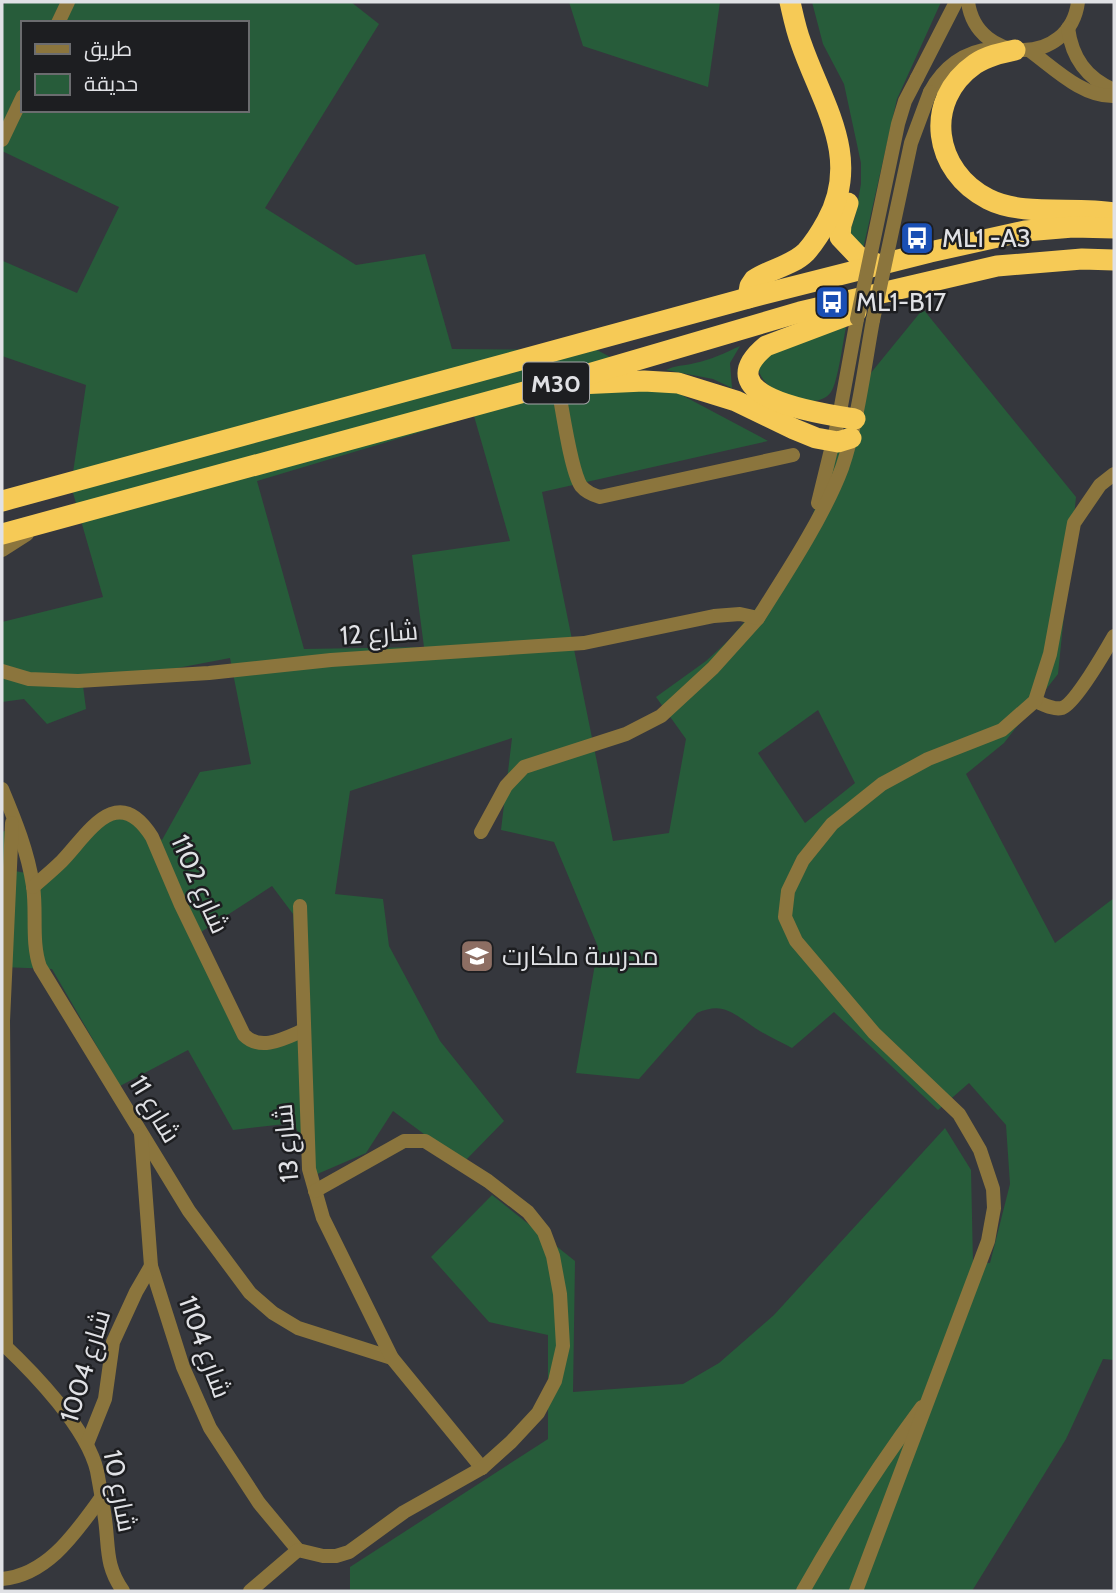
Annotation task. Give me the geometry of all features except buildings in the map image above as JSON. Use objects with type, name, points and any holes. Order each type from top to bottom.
[{"type":"highway","points":[[748,298],[754,280],[800,257],[811,245],[831,214],[841,186],[841,162],[834,125],[801,43],[790,2]]},
{"type":"highway","points":[[802,2],[811,39],[837,98],[853,160],[852,187],[840,237],[858,256],[879,265]]},
{"type":"highway","points":[[1017,50],[986,58],[974,65],[951,91],[943,108],[939,129],[941,142],[953,169],[970,189],[989,200],[1008,206],[1114,212]]},
{"type":"highway","name":"M30","points":[[7,498],[879,265],[1025,231],[1114,228]]},
{"type":"highway","name":"M30","points":[[2,534],[561,381],[800,312],[997,266],[1042,261],[1114,260]]},
{"type":"highway","points":[[844,429],[757,391],[749,377],[750,361],[777,340],[897,297],[936,280]]},
{"type":"highway","points":[[561,381],[591,384],[644,381],[678,383],[736,401],[805,434],[844,429]]},
{"type":"street","points":[[59,21],[68,2]]},
{"type":"street","points":[[844,429],[857,319],[898,124],[905,101],[956,2]]},
{"type":"street","points":[[968,2],[969,11],[978,28],[991,41],[1017,50],[1086,89],[1105,97],[1114,96]]},
{"type":"street","points":[[481,832],[506,786],[524,766],[626,734],[661,716],[713,668],[758,618],[813,525],[844,429],[873,320],[911,143],[930,92],[943,73],[960,59],[978,51],[1044,46],[1057,39],[1068,28],[1078,2]]},
{"type":"street","points":[[1068,28],[1078,63],[1101,84],[1114,90]]},
{"type":"street","points":[[2,139],[21,100]]},
{"type":"street","points":[[561,381],[575,469],[581,486],[600,497],[793,456]]},
{"type":"street","points":[[856,1591],[988,1241],[994,1208],[993,1189],[980,1150],[959,1114],[874,1033],[796,942],[785,916],[788,891],[803,860],[832,824],[882,784],[928,759],[1002,730],[1035,701],[1050,654],[1074,523],[1100,485],[1114,474]]},
{"type":"street","points":[[2,550],[50,521]]},
{"type":"street","name":"شارع 12","points":[[2,671],[29,679],[78,681],[209,673],[331,660],[584,643],[714,616],[740,614],[758,618]]},
{"type":"street","points":[[1035,701],[1055,708],[1068,705],[1114,636]]},
{"type":"street","name":"شارع 11","points":[[2,789],[27,858],[33,887],[36,949],[40,967],[189,1211],[250,1293],[273,1313],[298,1328],[393,1358]]},
{"type":"street","name":"شارع 1102","points":[[33,887],[62,861],[98,821],[116,813],[130,816],[147,828],[244,1035],[249,1040],[274,1042],[304,1030]]},
{"type":"street","points":[[4,1345],[3,1021],[12,815]]},
{"type":"street","name":"شارع 13","points":[[300,906],[309,1169],[323,1217],[393,1358],[482,1468]]},
{"type":"street","name":"شارع 1104","points":[[141,1132],[151,1266],[183,1367],[210,1428],[259,1503],[298,1550]]},
{"type":"street","points":[[250,1591],[298,1550],[323,1556],[349,1552],[404,1512],[482,1468],[538,1413],[555,1381],[563,1346],[560,1294],[553,1256],[544,1232],[528,1212],[488,1181],[425,1141],[404,1141],[315,1191]]},
{"type":"street","name":"شارع 1004","points":[[87,1444],[105,1399],[113,1342],[151,1266]]},
{"type":"street","name":"شارع 10","points":[[4,1345],[51,1394],[87,1444],[97,1470],[105,1518],[107,1559],[122,1591]]},
{"type":"street","points":[[803,1591],[869,1482],[932,1394]]},
{"type":"street","points":[[2,1579],[24,1574],[51,1558],[83,1523],[101,1498]]},
{"type":"green space","points":[[6,2],[351,2],[379,24],[265,208],[356,265],[425,254],[452,349],[597,350],[768,441],[542,492],[613,841],[669,833],[686,739],[656,697],[706,661],[729,640],[768,594],[812,517],[831,461],[870,374],[923,309],[1076,497],[1058,674],[1004,743],[966,774],[1055,943],[1114,898],[1114,1360],[1103,1359],[1066,1439],[972,1591],[350,1591],[350,1567],[548,1439],[548,1335],[489,1322],[431,1257],[492,1195],[575,1261],[573,1392],[683,1384],[719,1363],[774,1315],[945,1128],[971,1170],[973,1263],[990,1263],[1010,1184],[1006,1125],[969,1083],[938,1110],[834,1012],[792,1048],[730,1011],[718,1008],[705,1010],[697,1013],[639,1079],[576,1073],[598,947],[554,842],[501,830],[512,738],[350,791],[335,894],[383,899],[389,946],[440,1041],[504,1121],[463,1163],[393,1111],[366,1153],[315,1175],[294,1123],[233,1130],[188,1050],[120,1086],[52,969],[2,967],[2,832],[10,829],[9,870],[49,877],[118,810],[162,840],[200,772],[251,764],[230,658],[83,686],[86,709],[47,724],[24,699],[2,702],[2,622],[103,597],[71,486],[86,385],[2,356],[2,263],[3,261],[77,293],[119,207],[2,151],[2,7]],"holes":[[[474,416],[510,541],[412,555],[424,647],[304,649],[257,481]],[[818,710],[855,783],[805,823],[758,753]],[[272,886],[293,914],[299,1032],[252,1047],[198,934]]]},
{"type":"green space","points":[[569,2],[720,2],[708,87],[583,46]]},
{"type":"green space","points":[[812,2],[941,2],[897,99],[863,249],[851,239],[850,231],[861,184],[861,163],[844,84],[823,44]]},
{"type":"green space","points":[[846,327],[836,380],[831,392],[823,399],[813,401],[788,397],[766,383],[760,374],[758,364],[790,341]]},
{"type":"green space","points":[[740,346],[730,363],[732,388],[713,379],[666,370],[706,360]]},
{"type":"place","name":"ML1 -A3","points":[[917,238]]},
{"type":"place","name":"ML1-B17","points":[[832,302]]},
{"type":"place","name":"مدرسة ملكارت","points":[[477,956]]}]
